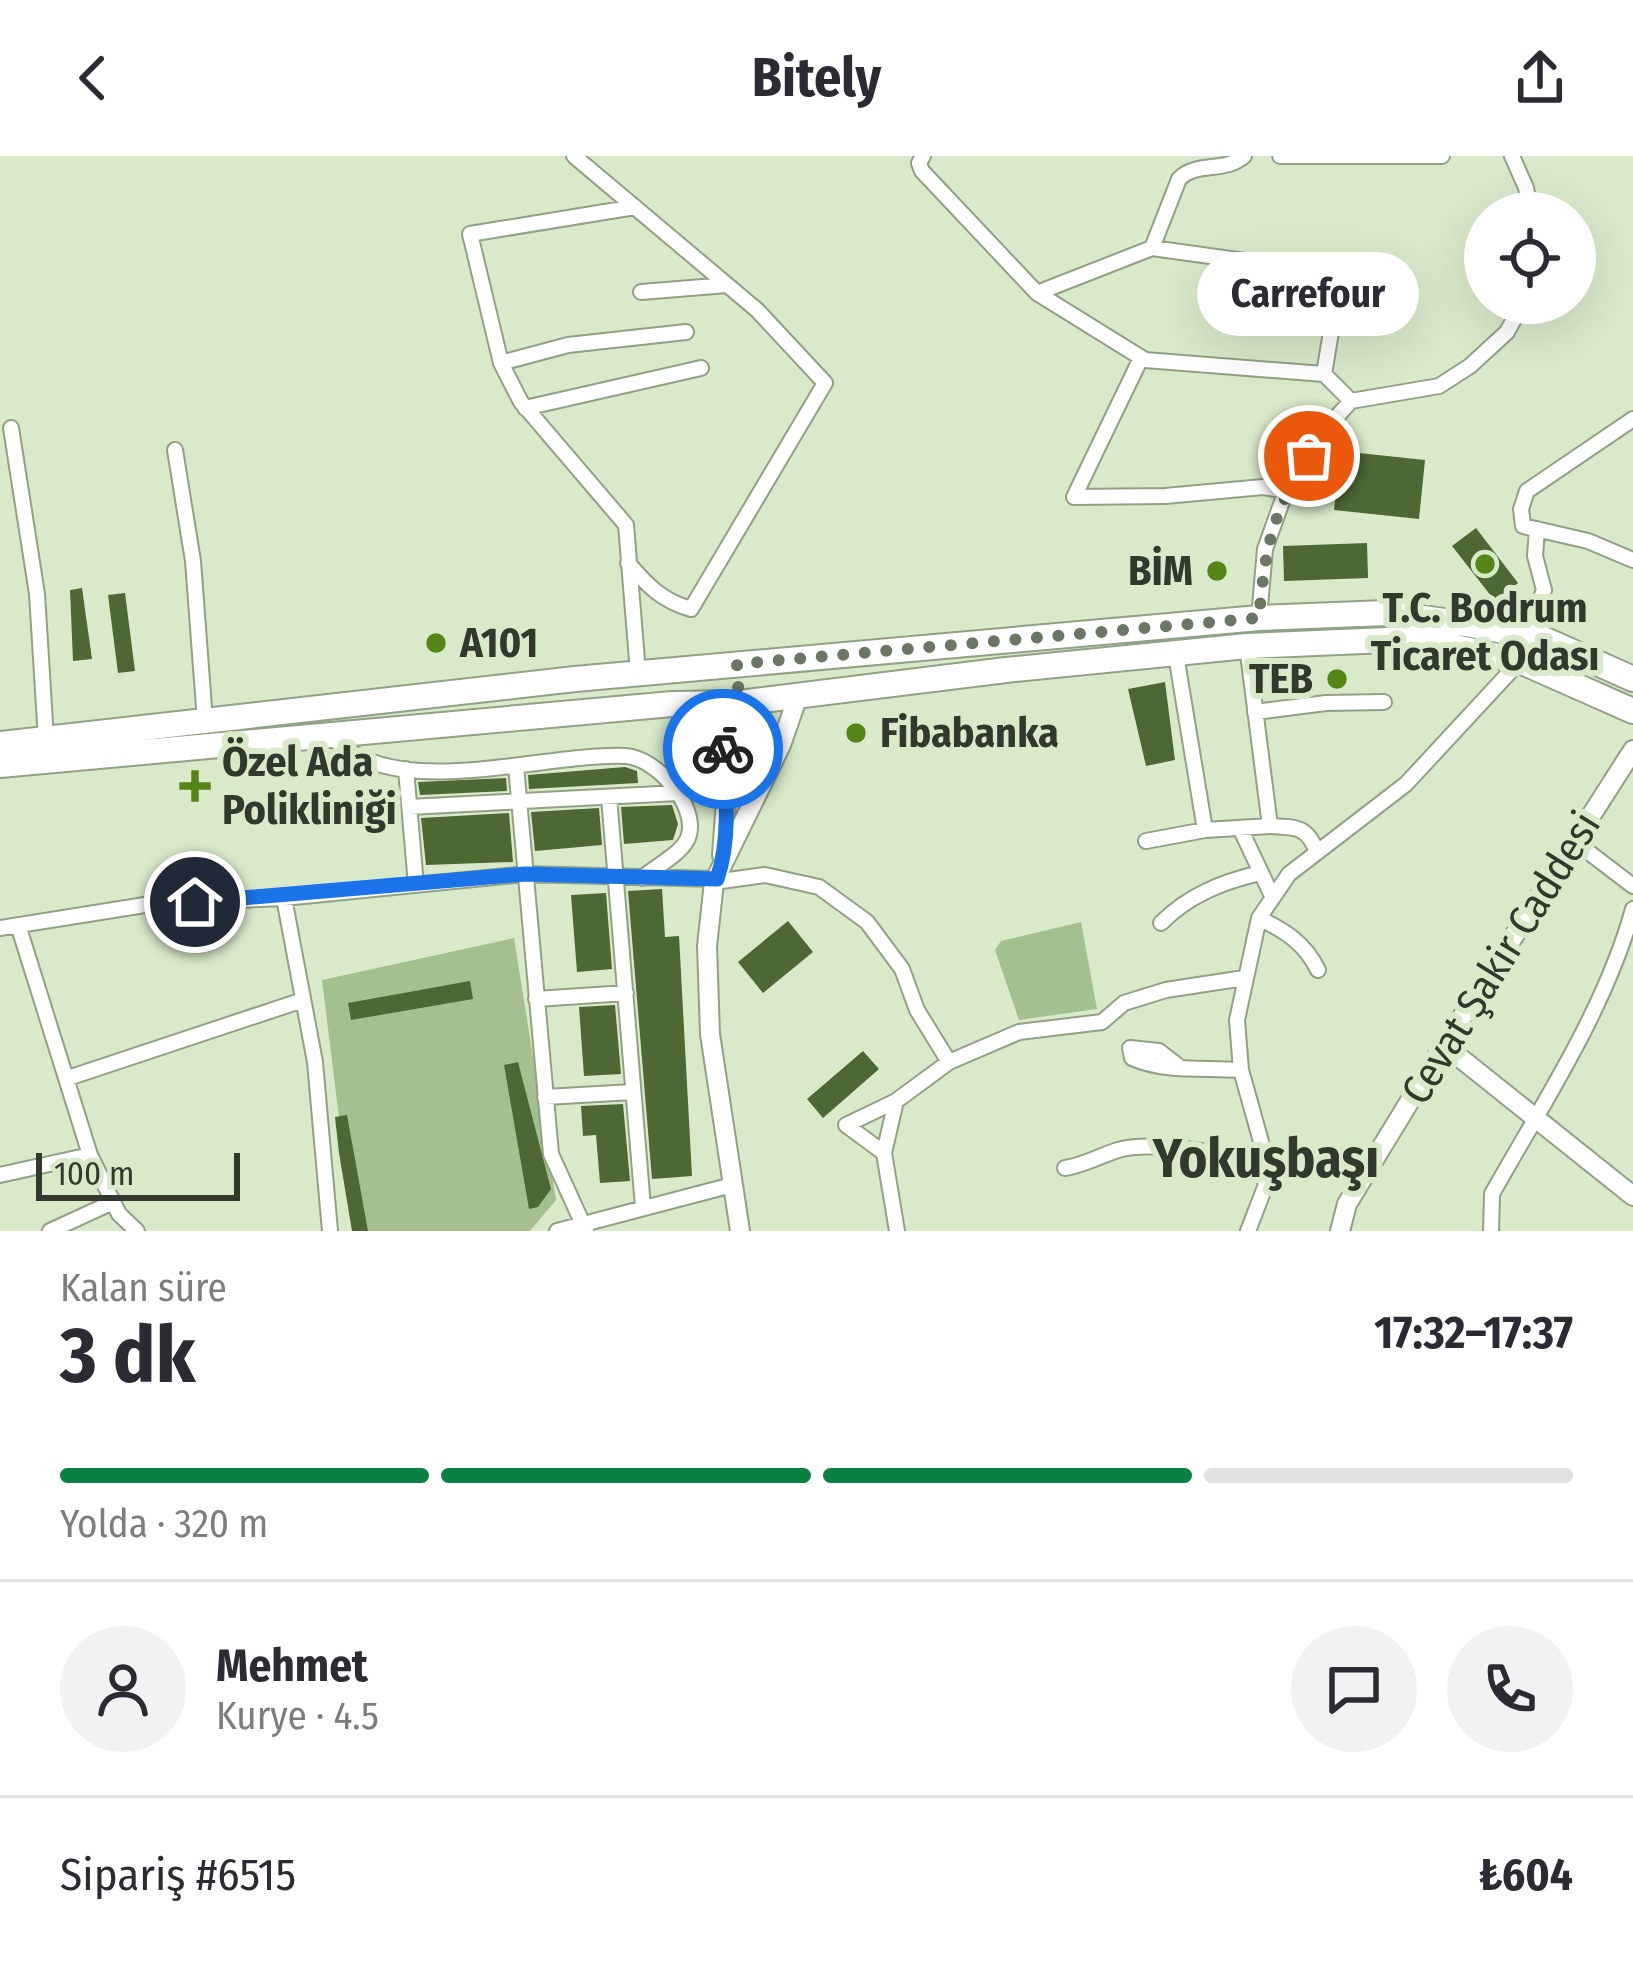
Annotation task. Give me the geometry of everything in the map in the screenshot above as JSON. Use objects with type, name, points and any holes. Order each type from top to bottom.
[{"type":"highway","points":[[0,744],[796,658],[1259,618],[1386,613],[1523,649],[1633,711]]},
{"type":"highway","points":[[0,765],[672,704],[739,703],[1247,646],[1434,638],[1455,647],[1523,649],[1541,638],[1633,679]]},
{"type":"highway","points":[[796,658],[798,696]]},
{"type":"highway","points":[[737,664],[739,703]]},
{"type":"main road","points":[[718,876],[781,745],[798,696]]},
{"type":"main road","points":[[739,703],[723,750],[727,787],[707,946],[710,1034],[740,1231]]},
{"type":"main road","points":[[672,704],[723,750]]},
{"type":"main road","name":"Cevat Şakir Caddesi","points":[[1340,1231],[1347,1204],[1633,750]]},
{"type":"main road","points":[[1444,1045],[1633,1196]]},
{"type":"street","points":[[574,156],[757,310],[825,383],[691,609],[653,591],[628,563]]},
{"type":"street","points":[[923,156],[922,171],[1037,293],[1141,358],[1324,374],[1351,401]]},
{"type":"street","points":[[1152,248],[1179,178],[1187,170],[1234,165],[1244,156]]},
{"type":"street","points":[[1280,156],[1442,156]]},
{"type":"street","points":[[1512,156],[1527,192]]},
{"type":"street","points":[[635,207],[470,234],[501,363],[523,405],[626,524],[638,674]]},
{"type":"street","points":[[1037,293],[1152,248],[1331,273],[1339,284],[1324,374]]},
{"type":"street","points":[[640,292],[727,284]]},
{"type":"street","points":[[1259,618],[1265,549],[1287,491],[1332,422],[1351,401],[1439,386],[1471,366],[1511,324]]},
{"type":"street","points":[[501,363],[568,345],[686,332]]},
{"type":"street","points":[[1141,358],[1074,496],[1165,496],[1263,487],[1287,491]]},
{"type":"street","points":[[523,405],[700,368]]},
{"type":"street","points":[[1633,418],[1527,490],[1521,509],[1523,526],[1588,541],[1633,560]]},
{"type":"street","points":[[11,428],[37,594],[46,739]]},
{"type":"street","points":[[176,450],[193,561],[205,721]]},
{"type":"street","points":[[1248,1231],[1265,1187],[1267,1163],[1241,1070],[1237,1020],[1259,918],[1289,874],[1406,784],[1523,649],[1544,590],[1534,556],[1537,529]]},
{"type":"street","points":[[1247,646],[1270,826]]},
{"type":"street","points":[[1176,655],[1205,830]]},
{"type":"street","points":[[1255,712],[1384,702]]},
{"type":"street","points":[[330,735],[346,752],[406,769],[631,756],[669,780],[688,806],[690,833],[682,849],[642,878]]},
{"type":"street","points":[[516,766],[550,1154],[585,1227]]},
{"type":"street","points":[[406,769],[416,885]]},
{"type":"street","points":[[409,807],[678,793]]},
{"type":"street","points":[[608,797],[643,1207]]},
{"type":"street","points":[[1146,842],[1205,830],[1270,826],[1301,828],[1318,852]]},
{"type":"street","points":[[1240,828],[1274,898]]},
{"type":"street","points":[[1574,841],[1633,886]]},
{"type":"street","points":[[1161,923],[1182,902],[1259,873]]},
{"type":"street","points":[[0,928],[151,904],[284,898],[525,874],[642,878],[765,874],[819,886],[868,922],[902,969],[917,1010],[949,1062]]},
{"type":"street","points":[[284,898],[315,1063],[330,1231]]},
{"type":"street","points":[[1490,1231],[1492,1195],[1598,999],[1633,909]]},
{"type":"street","points":[[1259,918],[1289,933],[1318,970]]},
{"type":"street","points":[[19,928],[90,1155],[113,1202],[137,1231]]},
{"type":"street","points":[[884,1153],[846,1125],[896,1102],[949,1062],[1019,1032],[1102,1022],[1124,1003],[1145,996],[1244,978]]},
{"type":"street","points":[[536,999],[626,994]]},
{"type":"street","points":[[68,1078],[303,1000]]},
{"type":"street","points":[[1181,1068],[1241,1070]]},
{"type":"street","points":[[545,1097],[633,1092]]},
{"type":"street","points":[[896,1102],[884,1153],[897,1231]]},
{"type":"street","points":[[1065,1168],[1086,1165],[1118,1150],[1162,1148],[1267,1163]]},
{"type":"street","points":[[0,1175],[90,1155]]},
{"type":"street","points":[[557,1231],[732,1185]]},
{"type":"street","points":[[50,1231],[113,1202]]},
{"type":"street","points":[[611,1215],[616,1231]]},
{"type":"green space","points":[[1081,922],[1097,1009],[1019,1020],[995,950],[1001,941]]},
{"type":"green space","points":[[514,938],[556,1200],[530,1231],[353,1231],[322,980]]},
{"type":"building","points":[[1340,451],[1425,460],[1419,519],[1334,510]]},
{"type":"building","name":"T.C. Bodrum Ticaret Odası","points":[[1476,528],[1518,583],[1495,601],[1452,546]]},
{"type":"building","points":[[1367,543],[1368,578],[1284,581],[1283,546]]},
{"type":"building","points":[[82,588],[92,659],[73,661],[70,590]]},
{"type":"building","points":[[125,593],[135,671],[118,673],[108,595]]},
{"type":"building","points":[[1165,682],[1175,760],[1146,766],[1128,689]]},
{"type":"building","points":[[625,767],[637,771],[638,783],[529,789],[528,775]]},
{"type":"building","points":[[506,778],[507,791],[420,795],[418,782]]},
{"type":"building","points":[[672,805],[678,824],[673,840],[624,844],[621,807]]},
{"type":"building","points":[[599,808],[602,845],[535,851],[531,812]]},
{"type":"building","points":[[509,813],[513,862],[426,865],[421,818]]},
{"type":"building","points":[[662,889],[665,937],[679,936],[692,1176],[652,1179],[628,891]]},
{"type":"building","points":[[606,893],[612,969],[577,972],[571,895]]},
{"type":"building","points":[[788,921],[813,952],[763,993],[738,962]]},
{"type":"building","points":[[470,981],[473,999],[351,1020],[348,1003]]},
{"type":"building","points":[[615,1005],[621,1074],[584,1076],[579,1007]]},
{"type":"building","points":[[863,1051],[879,1069],[823,1118],[807,1099]]},
{"type":"building","points":[[518,1062],[551,1189],[538,1207],[529,1209],[504,1065]]},
{"type":"building","points":[[623,1104],[630,1181],[600,1183],[596,1135],[583,1136],[581,1106]]},
{"type":"building","points":[[347,1115],[368,1231],[352,1231],[335,1117]]},
{"type":"way so far","points":[[723,749],[739,703],[737,664],[1259,618],[1265,549],[1284,496],[1309,456]]},
{"type":"place","name":"Carrefour","points":[[1309,456]]},
{"type":"place","name":"T.C. Bodrum Ticaret Odası","points":[[1485,564]]},
{"type":"place","name":"BİM","points":[[1217,571]]},
{"type":"place","name":"A101","points":[[436,643]]},
{"type":"place","name":"TEB","points":[[1337,679]]},
{"type":"place","name":"Fibabanka","points":[[856,733]]},
{"type":"place","name":"Özel Ada Polikliniği","points":[[195,786]]},
{"type":"district","name":"Yokuşbaşı","points":[[1266,1159]]},
{"type":"route","points":[[195,902],[525,874],[717,879],[727,787],[723,749]]}]
